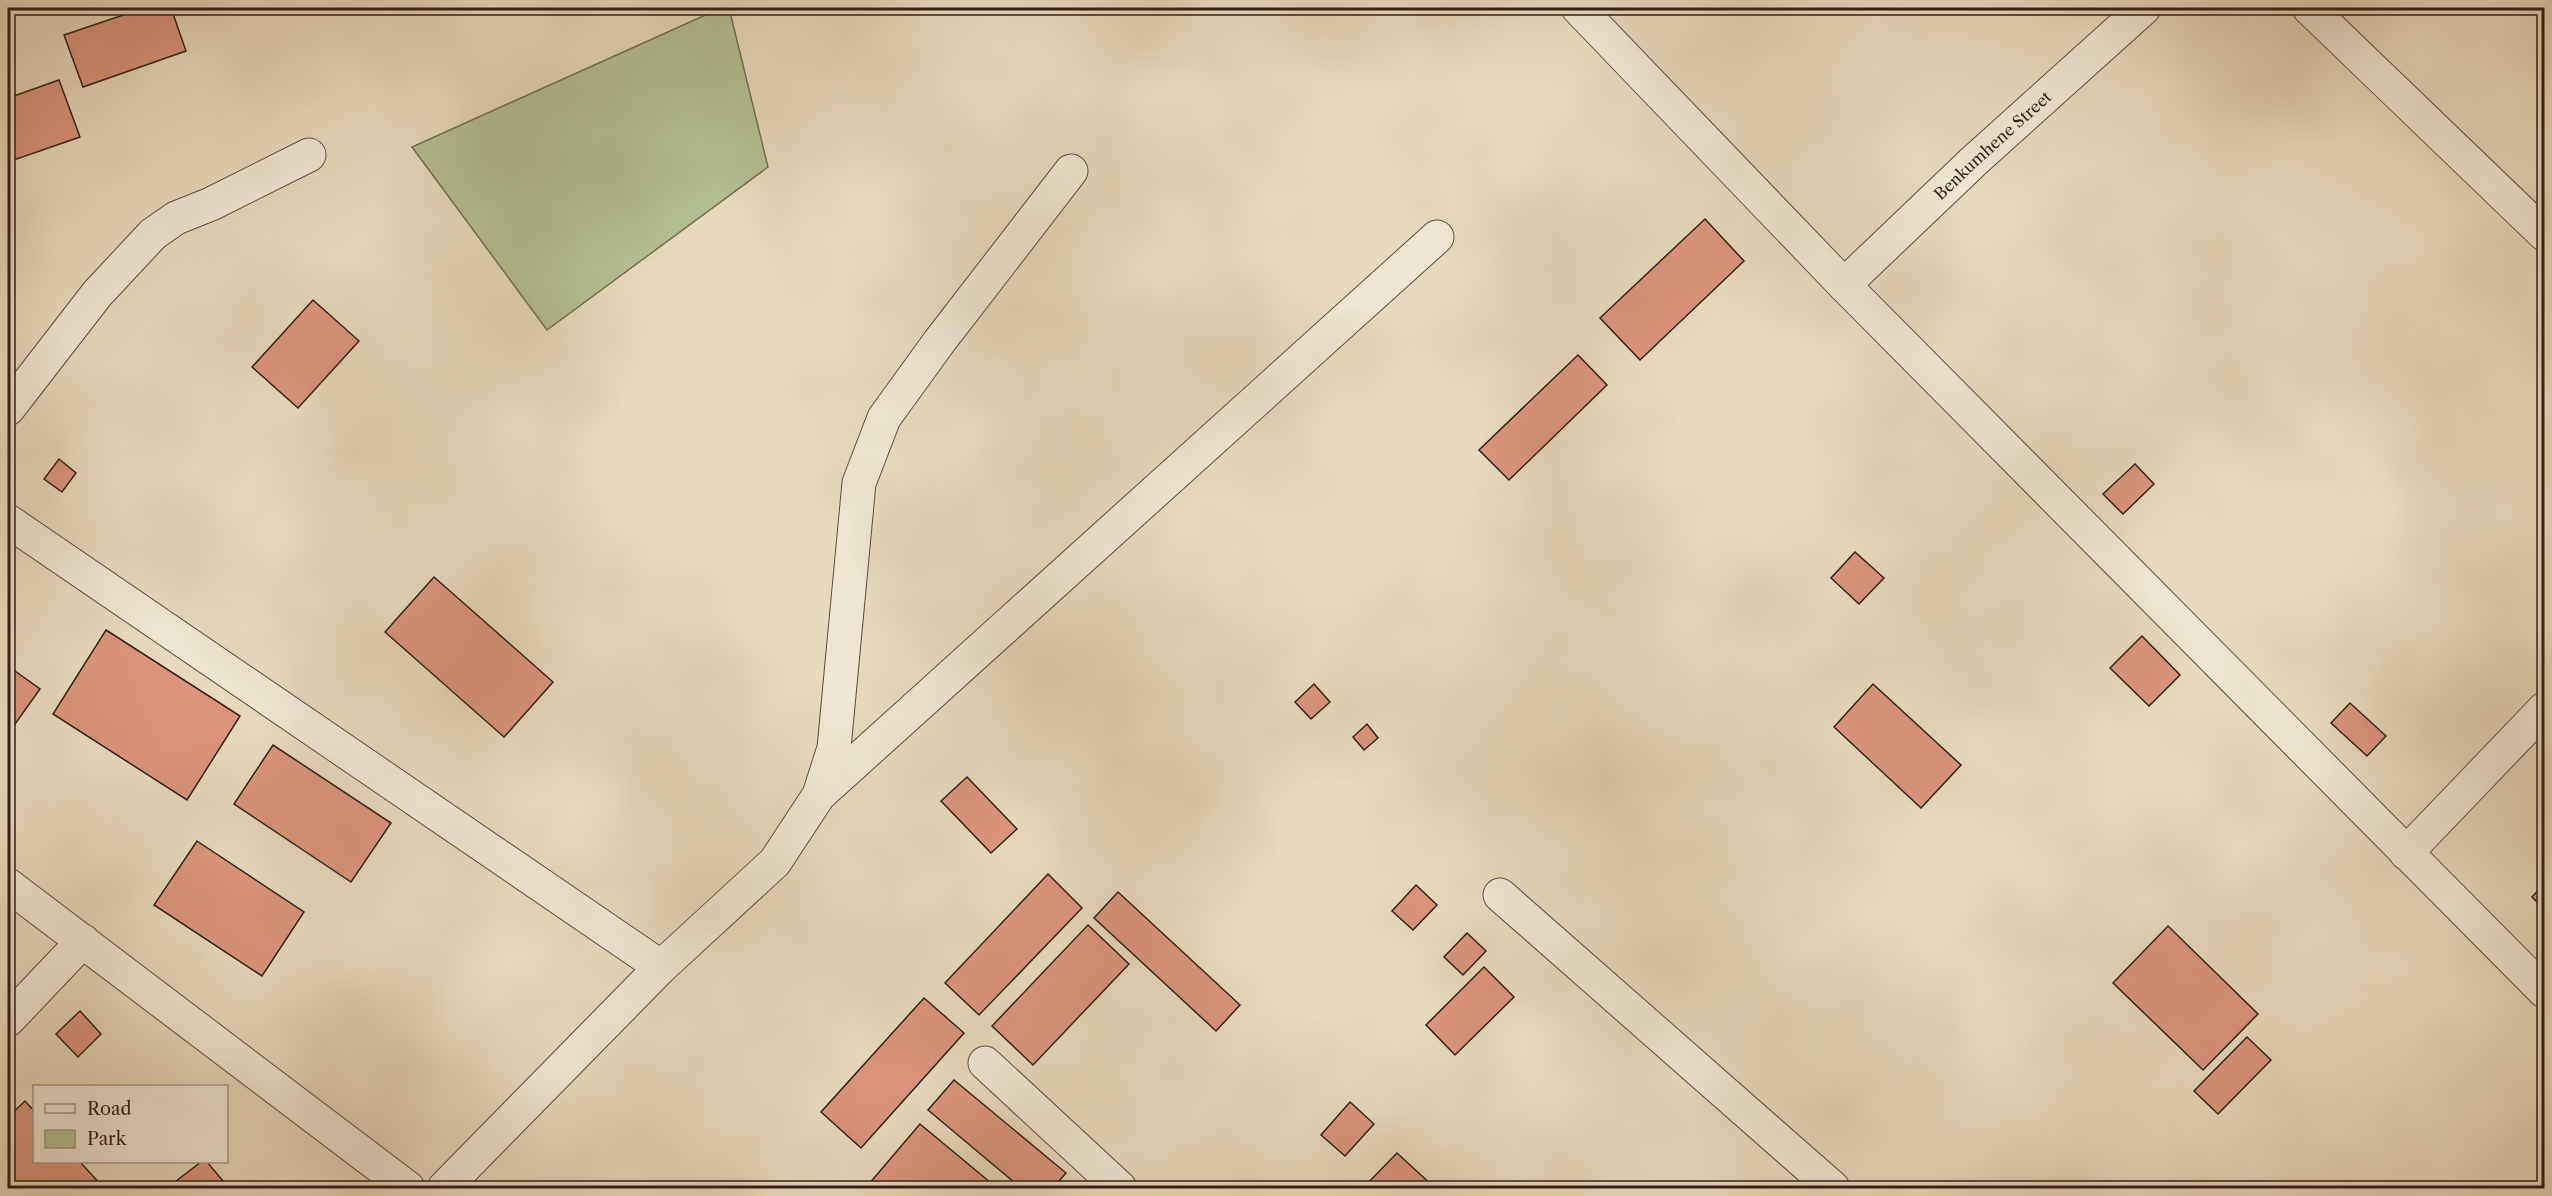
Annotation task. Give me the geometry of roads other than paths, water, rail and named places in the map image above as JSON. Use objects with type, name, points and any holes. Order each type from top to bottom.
[{"type":"street","points":[[1578,8],[1844,285],[2544,991]]},
{"type":"street","name":"Benkumhene Street","points":[[1844,285],[1974,161],[2144,8]]},
{"type":"street","points":[[2309,8],[2544,234]]},
{"type":"street","points":[[8,408],[97,294],[153,234],[176,218],[211,204],[309,155]]},
{"type":"street","points":[[819,795],[834,748],[859,483],[884,418],[939,342],[1071,171]]},
{"type":"street","points":[[444,1188],[661,966],[775,862],[819,795],[1437,237]]},
{"type":"street","points":[[8,521],[661,966]]},
{"type":"street","points":[[2406,853],[2544,709]]},
{"type":"street","points":[[8,885],[408,1188]]},
{"type":"street","points":[[1500,895],[1833,1188]]},
{"type":"street","points":[[8,1020],[82,941]]},
{"type":"street","points":[[985,1063],[1120,1188]]}]
